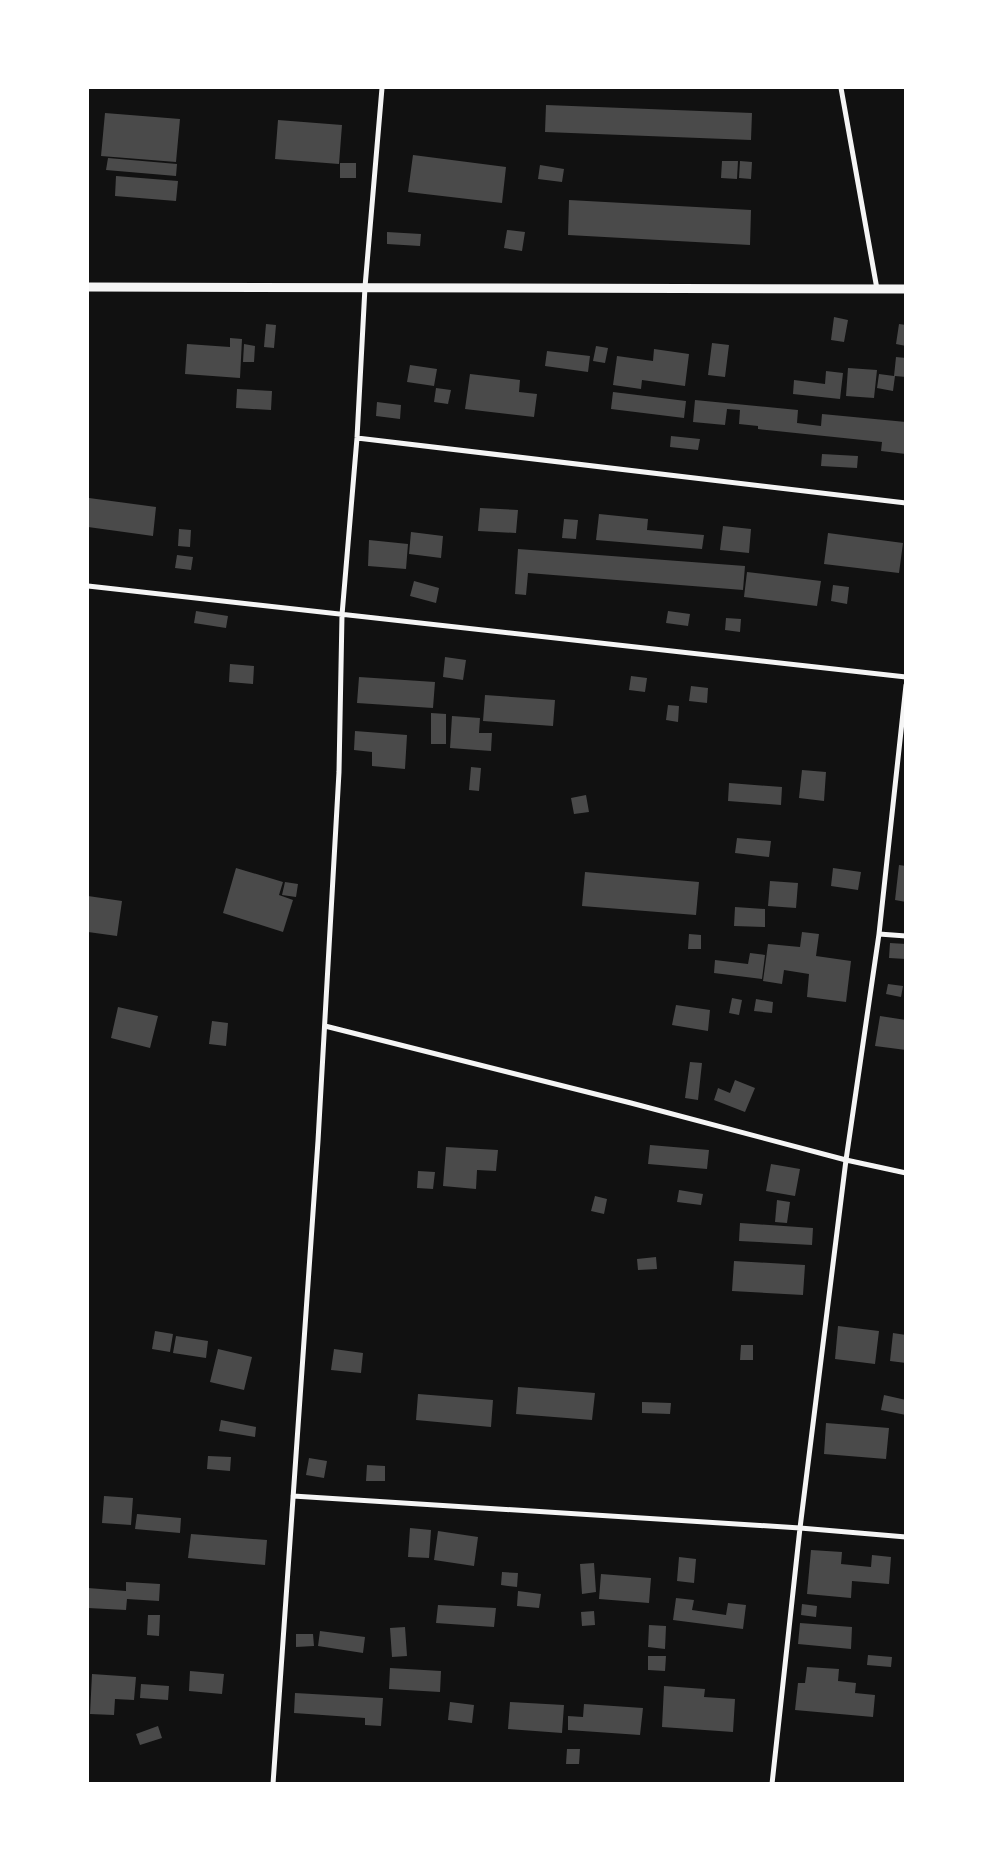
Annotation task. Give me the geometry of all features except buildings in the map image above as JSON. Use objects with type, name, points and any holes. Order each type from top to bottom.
[{"type":"street","points":[[273,1784],[325,1026],[339,772],[342,615],[357,438],[365,287],[382,88]]},
{"type":"street","points":[[841,88],[877,289]]},
{"type":"street","points":[[88,286],[906,289]]},
{"type":"street","points":[[357,438],[906,503]]},
{"type":"street","points":[[88,586],[906,677]]},
{"type":"street","points":[[772,1784],[800,1528],[846,1160],[879,934],[906,685]]},
{"type":"street","points":[[879,934],[906,936]]},
{"type":"street","points":[[325,1026],[631,1103],[846,1160],[906,1173]]},
{"type":"street","points":[[293,1496],[800,1528],[906,1538]]}]
